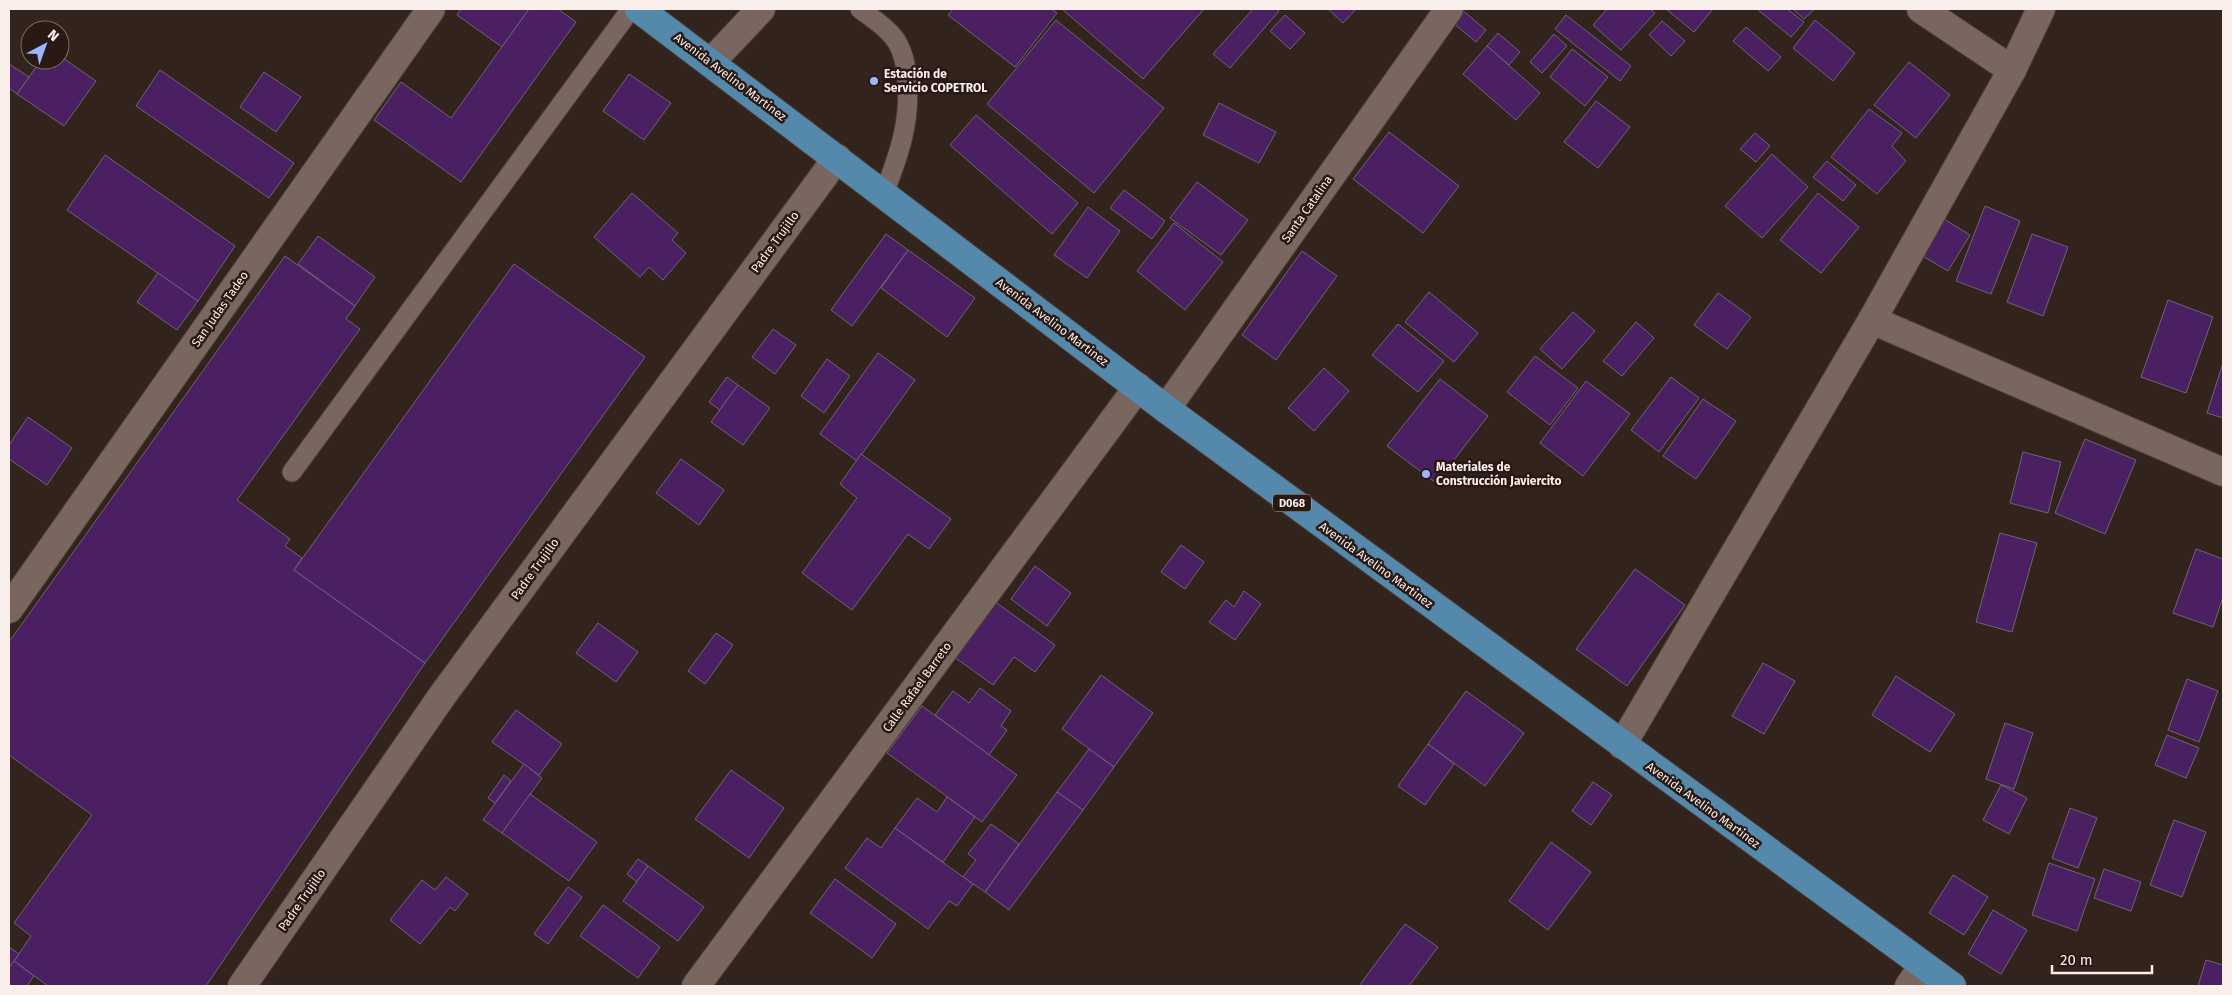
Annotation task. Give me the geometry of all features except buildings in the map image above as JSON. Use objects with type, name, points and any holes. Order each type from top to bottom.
[{"type":"main road","name":"Avenida Avelino Martinez","points":[[639,9],[1166,410],[1622,745],[1916,976],[1952,986]]},
{"type":"street","name":"San Judas Tadeo","points":[[9,609],[431,9]]},
{"type":"street","points":[[711,62],[761,9]]},
{"type":"street","name":"Santa Catalina","points":[[1166,410],[1449,9]]},
{"type":"street","points":[[1921,9],[2012,70]]},
{"type":"street","points":[[1622,745],[1872,320],[2012,70],[2041,9]]},
{"type":"street","name":"Padre Trujillo","points":[[242,986],[442,696],[837,158]]},
{"type":"street","points":[[1872,320],[2223,472]]},
{"type":"street","name":"Calle Rafael Barreto","points":[[696,986],[1138,387]]},
{"type":"lane","points":[[292,472],[631,9]]},
{"type":"lane","points":[[860,9],[897,41],[905,58],[909,102],[902,145],[884,194]]},
{"type":"place","name":"Estación de Servicio COPETROL","points":[[874,81]]},
{"type":"place","name":"Materiales de Construcción Javiercito","points":[[1426,474]]}]
